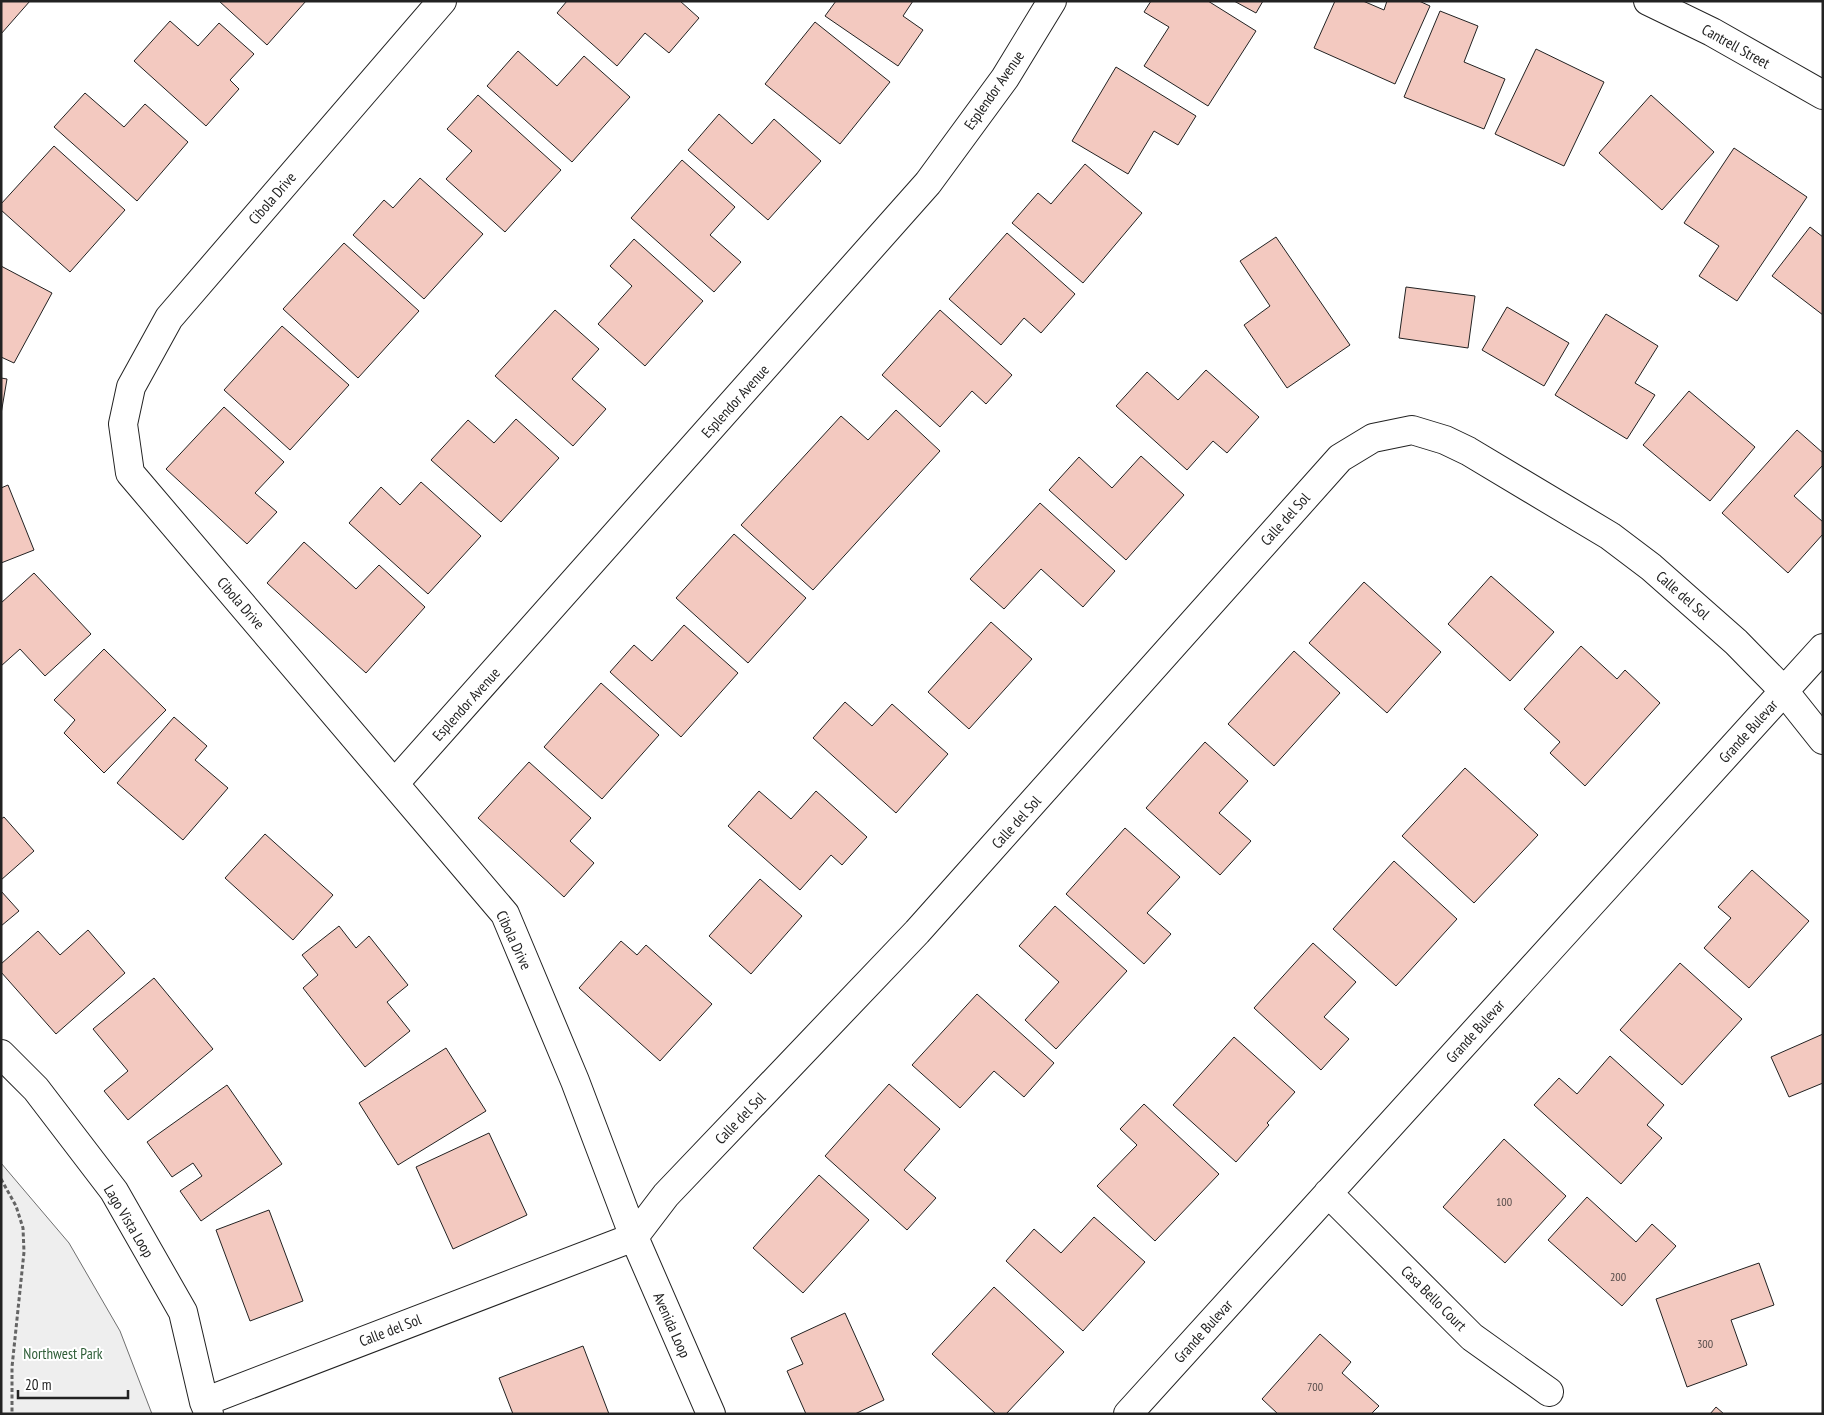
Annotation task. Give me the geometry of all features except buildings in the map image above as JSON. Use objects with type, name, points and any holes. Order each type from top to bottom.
[{"type":"street","name":"Cibola Drive","points":[[442,1],[169,318],[131,387],[124,424],[130,473],[505,914],[575,1081],[634,1237]]},
{"type":"street","name":"Esplendor Avenue","points":[[395,783],[928,183],[1005,78],[1052,1]]},
{"type":"street","name":"Cantrell Street","points":[[1648,1],[1712,32],[1823,95]]},
{"type":"street","name":"Calle del Sol","points":[[206,1408],[634,1237],[666,1196],[917,932],[1340,458],[1373,438],[1412,430],[1445,440],[1468,451],[1610,536],[1651,567],[1729,636],[1784,691]]},
{"type":"street","name":"Grande Bulevar","points":[[1128,1414],[1823,648]]},
{"type":"street","points":[[1784,691],[1823,740]]},
{"type":"street","name":"Lago Vista Loop","points":[[1,1054],[36,1089],[114,1191],[183,1312],[206,1408]]},
{"type":"street","name":"Casa Bello Court","points":[[1328,1193],[1472,1337],[1549,1392]]},
{"type":"street","name":"Avenida Loop","points":[[634,1237],[711,1414]]},
{"type":"path","points":[[1,1179],[16,1206],[22,1228],[24,1252],[12,1367],[12,1414]]},
{"type":"green space","name":"Northwest Park","points":[[1,1163],[69,1243],[120,1331],[152,1414],[1,1414]]}]
